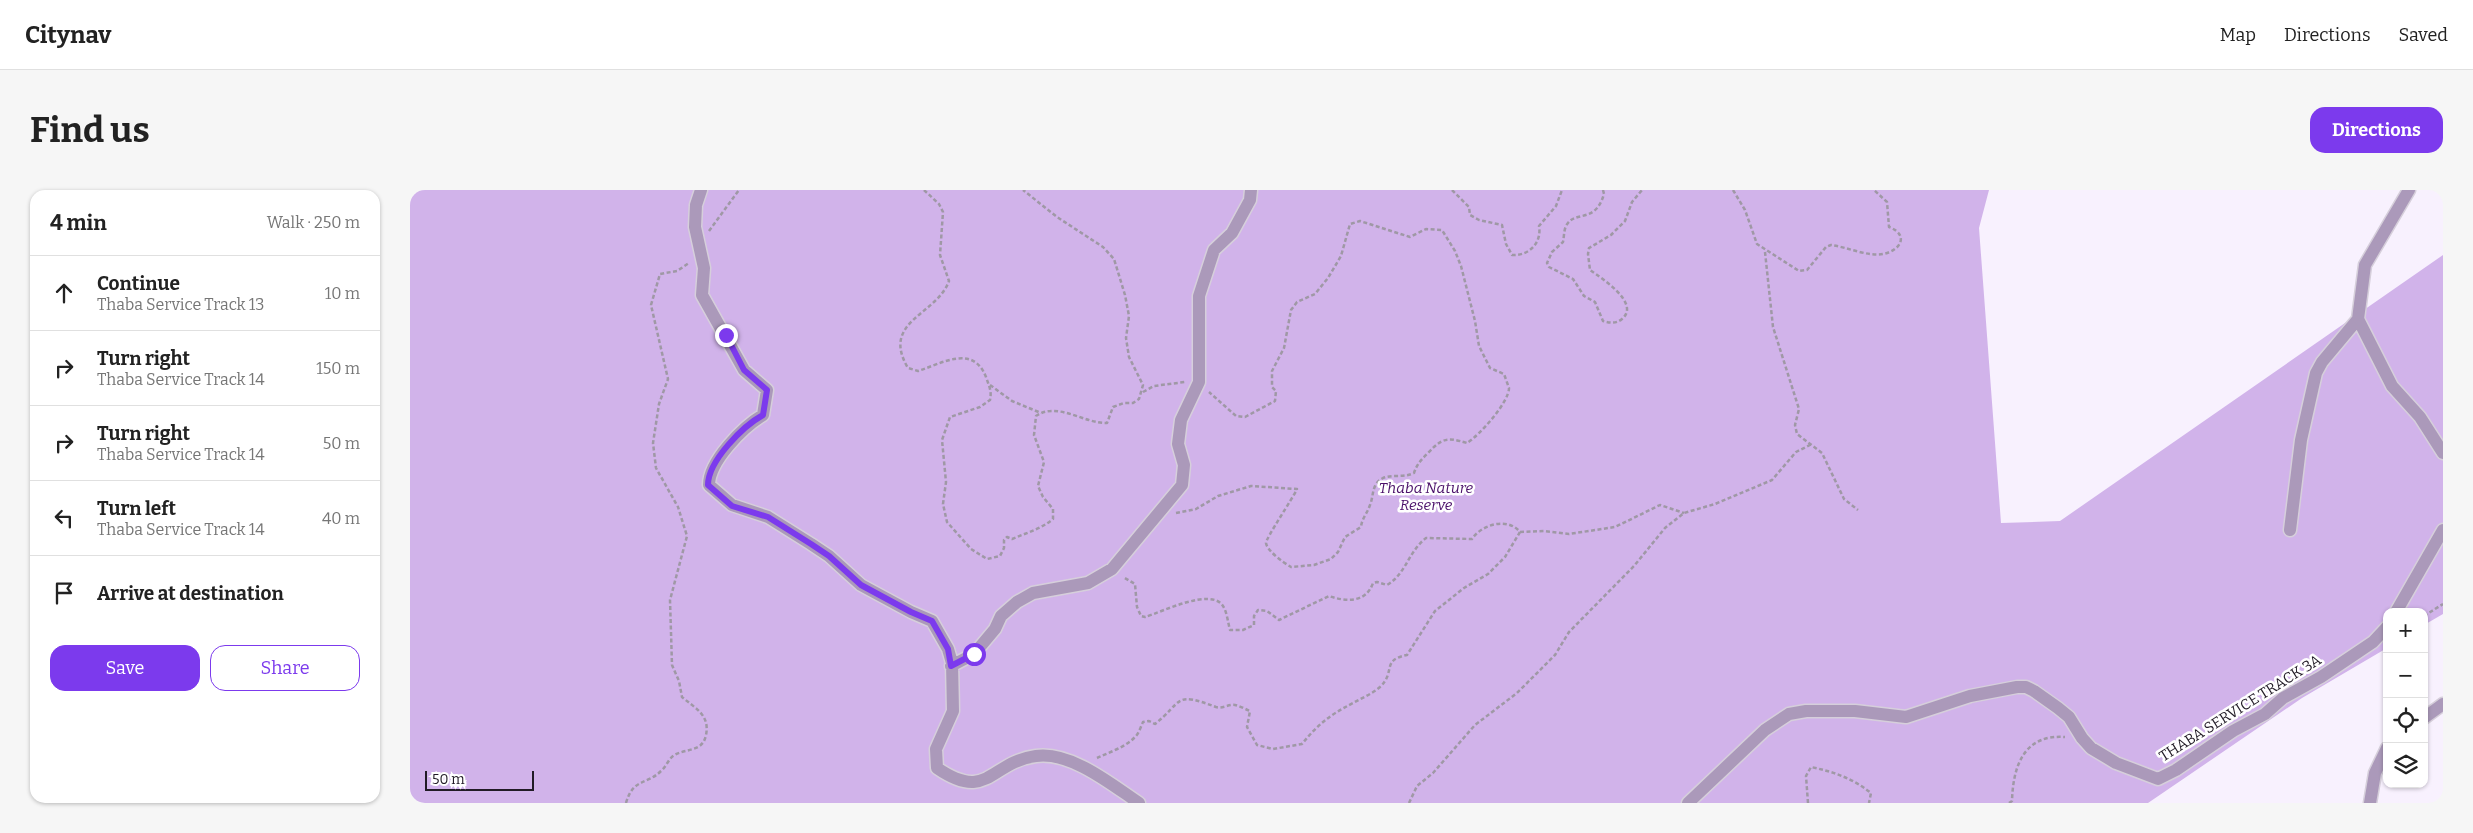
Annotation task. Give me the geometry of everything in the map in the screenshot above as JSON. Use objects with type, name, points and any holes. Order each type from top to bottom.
[{"type":"street","points":[[701,190],[696,205],[695,227],[700,246],[699,254],[704,268],[702,295],[744,370],[767,390],[763,415],[747,424],[734,437],[708,475],[708,485],[732,506],[768,517],[811,544],[829,556],[861,585],[932,621],[948,649],[951,666],[953,711],[936,749],[937,768],[951,782],[963,789],[977,789],[1008,768],[1035,756],[1051,756],[1076,764],[1113,784],[1139,803]]},
{"type":"street","points":[[951,666],[974,654],[995,629],[1001,616],[1017,602],[1033,593],[1088,583],[1112,569],[1182,485],[1185,475],[1178,444],[1181,420],[1199,382],[1200,296],[1214,250],[1232,233],[1250,200],[1251,190]]},
{"type":"street","points":[[2290,530],[2301,440],[2311,388],[2322,362],[2358,319],[2365,265],[2409,190]]},
{"type":"street","points":[[2358,319],[2392,386],[2420,417],[2443,453]]},
{"type":"street","points":[[2398,608],[2443,530]]},
{"type":"street","name":"THABA SERVICE TRACK 3A","points":[[1688,803],[1765,730],[1783,717],[1796,712],[1855,711],[1906,717],[1975,694],[2017,687],[2026,687],[2069,717],[2082,738],[2091,748],[2116,763],[2158,779],[2176,770],[2233,731],[2261,716],[2283,698],[2321,677],[2373,642],[2383,631]]},
{"type":"street","points":[[2428,715],[2443,704]]},
{"type":"street","points":[[2370,803],[2375,773],[2383,756]]},
{"type":"path","points":[[626,803],[629,794],[639,782],[661,772],[672,757],[685,750],[697,747],[705,741],[708,726],[705,715],[682,697],[679,681],[672,665],[670,600],[687,536],[678,507],[656,468],[652,443],[659,404],[668,379],[651,305],[660,274],[676,271],[690,263],[739,190]]},
{"type":"path","points":[[924,190],[939,204],[943,212],[944,222],[940,255],[949,281],[938,299],[916,315],[904,333],[900,342],[901,356],[908,368],[918,372],[953,360],[969,358],[976,360],[980,364],[992,392],[990,400],[980,407],[950,417],[942,440],[946,482],[943,504],[947,522],[971,549],[988,559],[1000,556],[1004,548],[1004,540],[1007,537],[1012,539],[1021,533],[1036,530],[1053,519],[1053,508],[1043,497],[1038,486],[1044,462],[1034,429],[1036,416],[1041,413]]},
{"type":"path","points":[[1023,190],[1057,217],[1103,247],[1114,259],[1126,295],[1129,316],[1127,348],[1132,365],[1141,378],[1143,392]]},
{"type":"path","points":[[1452,190],[1469,207],[1470,215],[1479,220],[1502,225],[1506,244],[1512,255],[1522,256],[1532,251],[1540,234],[1539,226],[1556,206],[1562,190]]},
{"type":"path","points":[[1603,190],[1604,194],[1597,210],[1588,216],[1572,220],[1565,226],[1563,242],[1552,252],[1547,263],[1549,267],[1573,279],[1584,296],[1595,302],[1603,321],[1609,323],[1622,320],[1625,315],[1625,302],[1616,289],[1590,270],[1589,248],[1611,235],[1625,222],[1632,202],[1642,190]]},
{"type":"path","points":[[1733,190],[1745,210],[1754,238],[1765,250],[1799,271],[1807,270],[1826,247],[1832,245],[1872,255],[1890,253],[1897,248],[1901,242],[1900,235],[1896,230],[1889,228],[1887,202],[1874,190]]},
{"type":"path","points":[[989,385],[1012,401],[1041,413],[1062,413],[1107,423],[1113,407],[1124,403],[1134,403],[1143,392],[1154,386],[1199,382],[1236,416],[1245,417],[1275,402],[1277,397],[1276,391],[1272,387],[1272,372],[1284,348],[1291,310],[1297,302],[1310,298],[1323,286],[1341,256],[1350,224],[1360,221],[1410,237],[1432,228],[1442,230],[1461,266],[1475,321],[1479,346],[1490,368],[1504,374],[1509,393],[1504,399],[1503,406],[1498,409],[1480,435],[1467,443],[1446,439],[1436,442],[1419,461],[1414,473],[1407,477],[1383,478],[1373,490],[1370,506],[1362,518],[1361,527],[1345,537],[1338,552],[1324,563],[1291,567],[1268,548],[1266,543],[1267,538],[1275,529],[1278,518],[1297,489],[1251,486],[1218,496],[1196,509],[1157,517]]},
{"type":"path","points":[[1765,250],[1773,327],[1799,409],[1795,424],[1797,434],[1822,453],[1844,499],[1858,510]]},
{"type":"path","points":[[1409,803],[1417,786],[1433,773],[1462,738],[1531,679],[1555,654],[1569,632],[1634,566],[1665,528],[1684,513],[1715,504],[1772,480],[1796,452],[1810,445]]},
{"type":"path","points":[[1112,569],[1115,573],[1130,579],[1135,584],[1136,608],[1141,616],[1145,617],[1181,604],[1208,598],[1217,600],[1224,607],[1230,630],[1243,630],[1254,625],[1254,616],[1258,610],[1266,611],[1279,620],[1329,596],[1340,600],[1353,600],[1364,597],[1373,584],[1377,582],[1387,585],[1399,576],[1414,548],[1426,538],[1472,539],[1490,525],[1501,524],[1510,524],[1520,532],[1544,531],[1570,534],[1615,527],[1660,505],[1684,513]]},
{"type":"path","points":[[1076,764],[1116,751],[1138,735],[1143,722],[1150,720],[1155,724],[1176,702],[1181,700],[1203,701],[1217,708],[1234,705],[1250,711],[1247,726],[1257,745],[1264,748],[1273,749],[1302,744],[1310,732],[1326,718],[1378,689],[1387,680],[1390,663],[1393,659],[1407,655],[1435,611],[1464,588],[1488,574],[1505,557],[1520,532]]},
{"type":"path","points":[[2428,613],[2443,604]]},
{"type":"path","points":[[2009,803],[2012,801],[2012,780],[2019,760],[2037,741],[2055,736],[2082,738]]},
{"type":"path","points":[[1808,803],[1806,776],[1811,767],[1839,774],[1858,783],[1871,793],[1869,803]]},
{"type":"green space","name":"Thaba Nature Reserve","points":[[410,190],[1989,190],[1979,228],[2001,523],[2060,521],[2443,255],[2443,614],[2428,623],[2428,608],[2383,608],[2383,650],[2302,698],[2148,803],[410,803]]},
{"type":"route","points":[[726,335],[744,370],[767,390],[766,402],[763,415],[747,424],[734,437],[708,475],[708,485],[732,506],[748,509],[768,517],[811,544],[829,556],[861,585],[932,621],[948,649],[952,663],[951,666],[974,654]]}]
